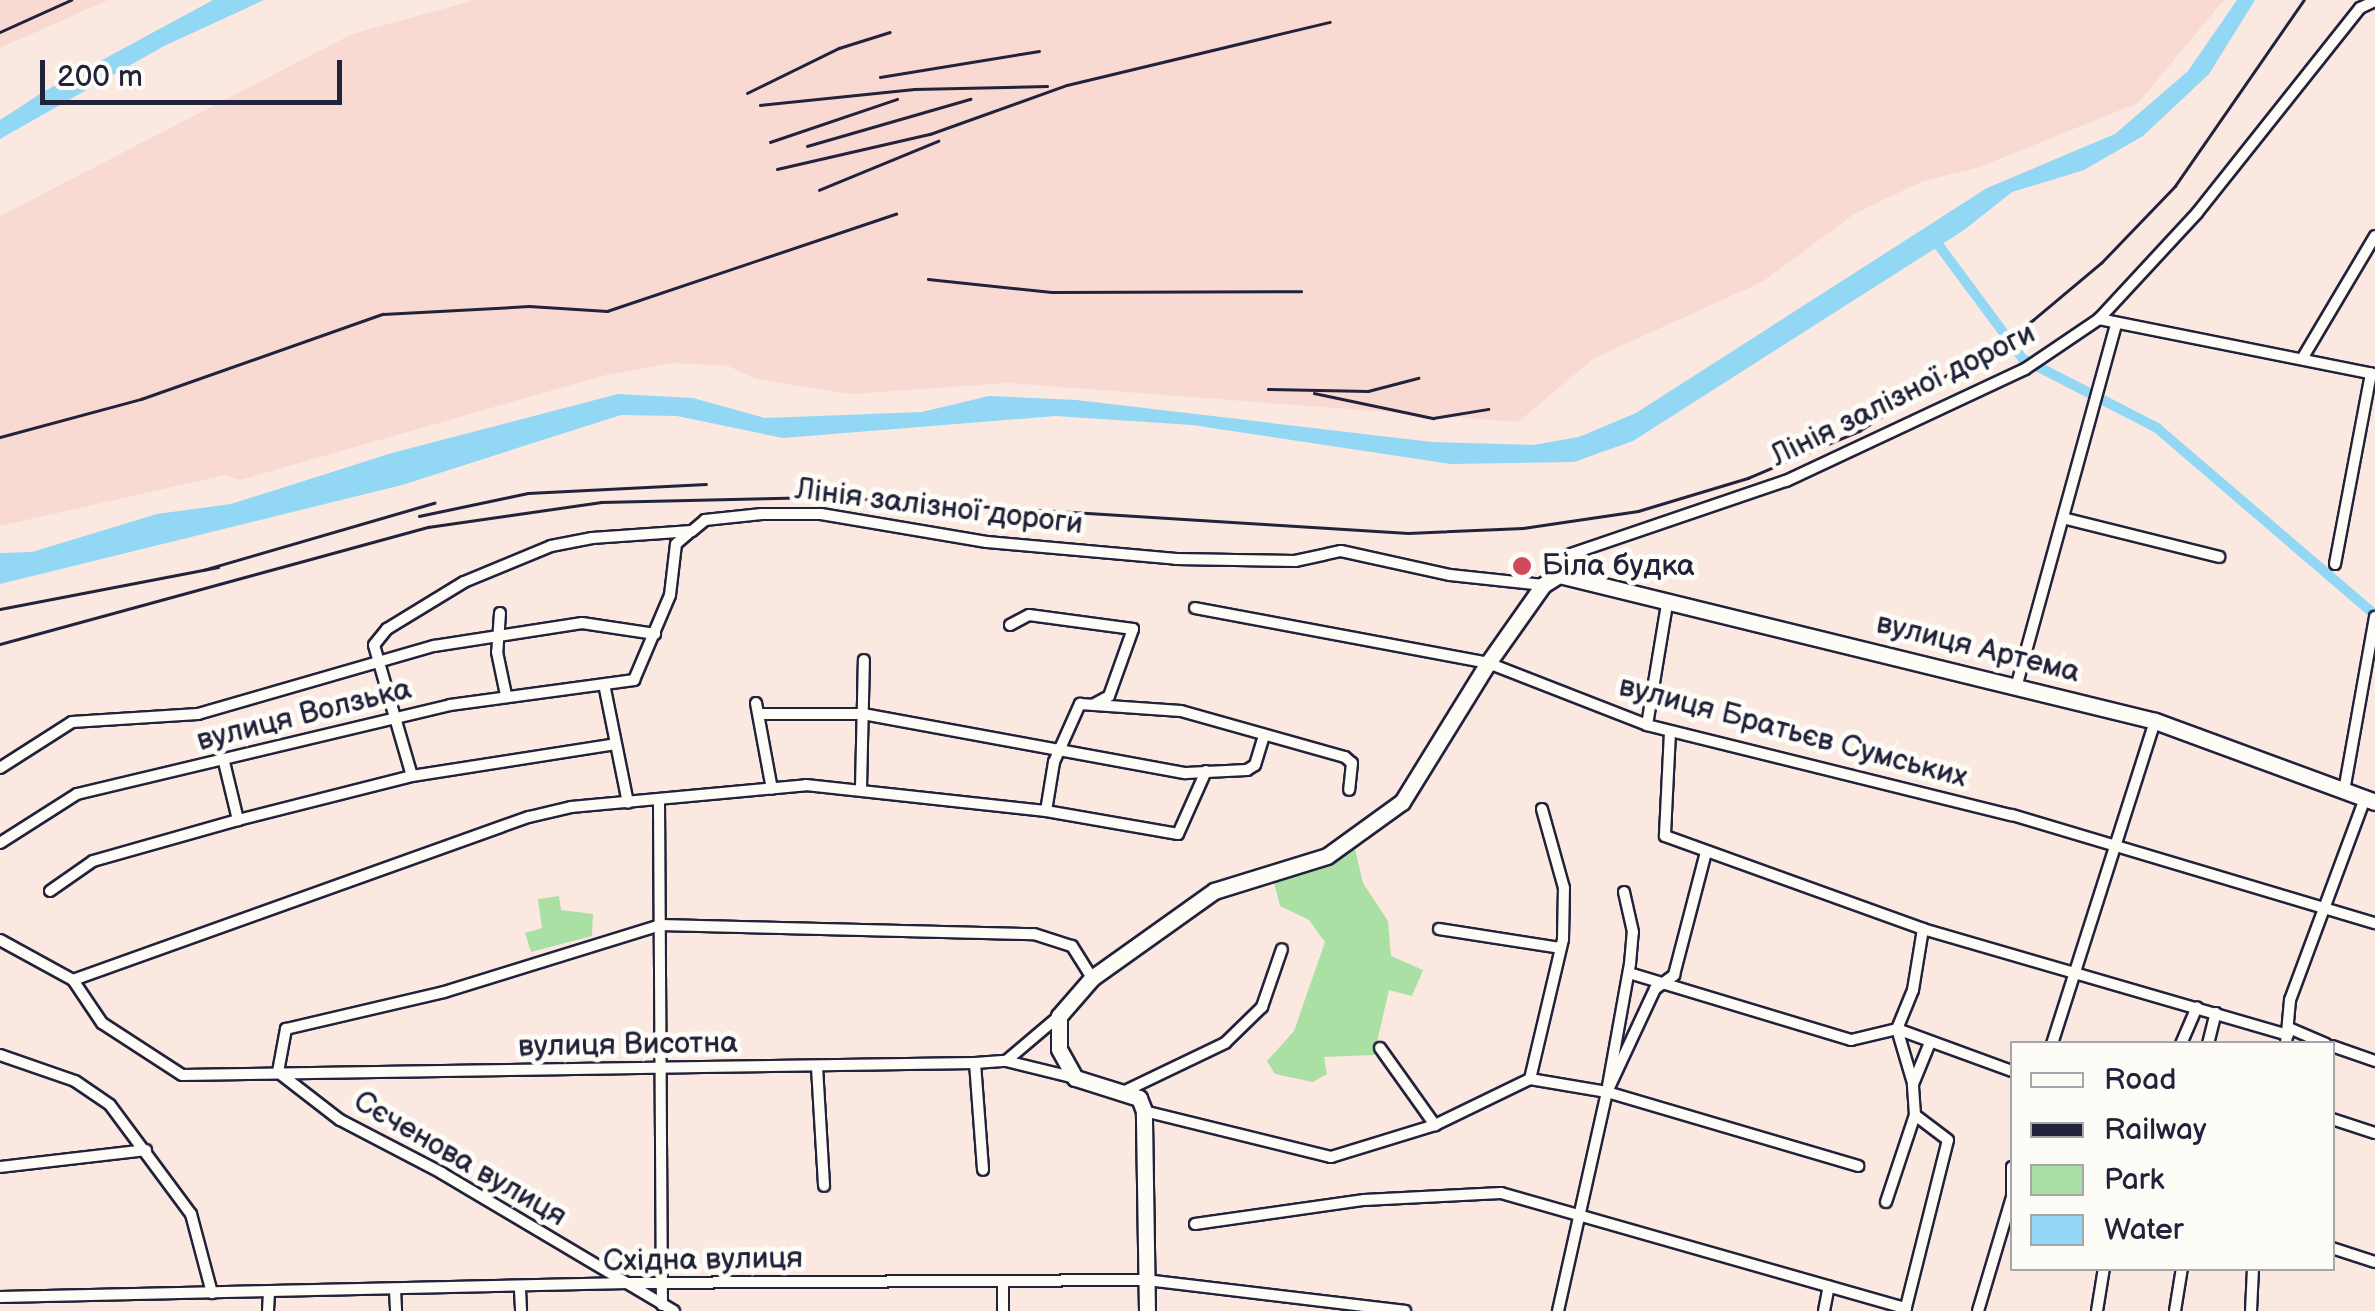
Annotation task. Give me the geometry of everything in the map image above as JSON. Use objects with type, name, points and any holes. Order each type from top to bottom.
[{"type":"street","name":"Лінія залізної дороги","points":[[1559,575],[1571,554],[1786,481],[2044,358],[2099,319],[2197,212],[2360,8],[2375,1]]},
{"type":"street","points":[[2302,359],[2375,236]]},
{"type":"street","points":[[2099,319],[2116,326],[2373,373],[2335,564]]},
{"type":"street","points":[[2018,684],[2067,519],[2116,326]]},
{"type":"street","name":"Лінія залізної дороги","points":[[378,662],[374,645],[387,630],[464,582],[551,546],[692,531],[705,520],[821,514],[987,542],[1176,560],[1295,562],[1341,551],[1450,575],[1543,586]]},
{"type":"street","points":[[2067,519],[2220,558]]},
{"type":"street","points":[[0,768],[72,722],[198,714],[378,662],[504,634],[582,623],[655,634],[676,544],[692,531]]},
{"type":"street","points":[[1006,1060],[1059,1016],[1092,978],[1214,891],[1311,864],[1402,802],[1488,663],[1543,586],[1559,575]]},
{"type":"street","name":"вулиця Артема","points":[[1559,575],[1668,604],[2018,684],[2155,722],[2370,800]]},
{"type":"street","points":[[1646,725],[1668,604]]},
{"type":"street","name":"вулиця Братьєв Сумських","points":[[1196,608],[1488,663],[1646,725],[2117,845],[2375,922]]},
{"type":"street","points":[[500,613],[504,634],[497,652],[506,695]]},
{"type":"street","points":[[1010,625],[1029,616],[1132,630],[1109,696],[1092,706]]},
{"type":"street","points":[[2344,791],[2374,623]]},
{"type":"street","name":"вулиця Волзька","points":[[0,843],[77,794],[224,762],[397,716],[506,695],[605,689],[634,680],[655,634]]},
{"type":"street","points":[[861,788],[864,660]]},
{"type":"street","points":[[378,662],[412,776]]},
{"type":"street","points":[[605,689],[628,802]]},
{"type":"street","points":[[1046,811],[1076,708],[1092,706],[1181,711],[1345,757],[1352,762],[1349,790]]},
{"type":"street","points":[[772,790],[759,709],[863,714],[1186,773],[1255,766],[1264,734]]},
{"type":"street","points":[[2053,1041],[2155,722]]},
{"type":"street","points":[[1670,732],[1665,836],[1705,856],[1923,929],[2076,969],[2288,1036],[2290,1000],[2370,800]]},
{"type":"street","points":[[50,891],[92,860],[238,820],[412,776],[616,744]]},
{"type":"street","points":[[224,762],[238,820]]},
{"type":"street","points":[[0,940],[73,980],[528,817],[628,802],[659,803],[772,790],[861,788],[1046,811],[1178,834],[1206,771]]},
{"type":"street","points":[[659,803],[662,1307]]},
{"type":"street","points":[[1530,1078],[1560,948],[1564,888],[1542,810]]},
{"type":"street","points":[[1608,1092],[1656,989],[1670,982],[1705,856]]},
{"type":"street","points":[[1558,1311],[1608,1092],[1628,973],[1633,932],[1624,892]]},
{"type":"street","points":[[278,1072],[286,1029],[444,992],[660,925],[1034,934],[1072,946],[1092,978]]},
{"type":"street","points":[[1439,929],[1560,948]]},
{"type":"street","points":[[1886,1202],[1916,1115],[1913,1084],[1896,1029],[1913,990],[1923,929]]},
{"type":"street","points":[[1124,1091],[1226,1042],[1262,1007],[1282,949]]},
{"type":"street","points":[[1628,973],[1670,982],[1851,1040],[1896,1029],[2010,1070]]},
{"type":"street","name":"вулиця Висотна","points":[[73,980],[102,1023],[182,1075],[661,1072],[1006,1060]]},
{"type":"street","points":[[2182,1041],[2196,1007]]},
{"type":"street","points":[[2209,1041],[2216,1013]]},
{"type":"street","points":[[1059,1016],[1059,1049],[1074,1078]]},
{"type":"street","points":[[1913,1084],[1929,1044]]},
{"type":"street","points":[[2335,1047],[2375,1060]]},
{"type":"street","points":[[1380,1048],[1435,1125]]},
{"type":"street","points":[[0,1055],[75,1081],[110,1105],[191,1214],[212,1293]]},
{"type":"street","points":[[1006,1060],[1139,1098],[1144,1111],[1147,1311]]},
{"type":"street","points":[[976,1063],[983,1170]]},
{"type":"street","points":[[817,1067],[824,1186]]},
{"type":"street","name":"Сєченова вулиця","points":[[278,1072],[340,1120],[442,1173],[674,1311]]},
{"type":"street","points":[[1144,1111],[1331,1156],[1435,1125],[1530,1078],[1608,1092],[1858,1166]]},
{"type":"street","points":[[1195,1224],[1364,1200],[1501,1194],[1906,1310],[1948,1140],[1916,1115]]},
{"type":"street","points":[[2335,1121],[2375,1133]]},
{"type":"street","points":[[0,1166],[146,1150]]},
{"type":"street","points":[[1978,1311],[2010,1205]]},
{"type":"street","points":[[2335,1249],[2375,1262]]},
{"type":"street","points":[[2097,1311],[2104,1271]]},
{"type":"street","points":[[2175,1311],[2182,1271]]},
{"type":"street","points":[[2251,1311],[2254,1271]]},
{"type":"street","name":"Східна вулиця","points":[[0,1296],[520,1290],[622,1283],[1146,1280],[1405,1311]]},
{"type":"street","points":[[1003,1281],[1004,1311]]},
{"type":"street","points":[[1824,1311],[1830,1286]]},
{"type":"street","points":[[395,1290],[396,1311]]},
{"type":"street","points":[[520,1290],[521,1311]]},
{"type":"street","points":[[268,1311],[270,1292]]},
{"type":"street","points":[[84,1296],[85,1311]]},
{"type":"shaded area","points":[[0,0],[108,0],[0,48]]},
{"type":"shaded area","points":[[475,0],[2224,0],[2138,103],[1977,168],[1923,181],[1854,214],[1762,282],[1594,358],[1518,422],[1008,383],[851,394],[756,379],[728,366],[674,363],[606,375],[240,480],[225,475],[0,526],[0,216],[352,34]]},
{"type":"green space","points":[[1355,849],[1363,883],[1388,921],[1391,956],[1423,970],[1412,996],[1389,990],[1374,1055],[1324,1057],[1327,1074],[1313,1082],[1275,1074],[1267,1061],[1294,1031],[1325,942],[1309,920],[1280,906],[1274,882]]},
{"type":"green space","points":[[559,896],[561,910],[593,914],[592,936],[531,952],[525,933],[542,928],[538,899]]},
{"type":"water","points":[[213,0],[264,0],[164,46],[0,139],[0,120],[43,92]]},
{"type":"water","points":[[2237,0],[2255,0],[2209,74],[2143,136],[2084,170],[2012,192],[1964,230],[1633,441],[1574,462],[1451,464],[1192,425],[1056,416],[783,438],[677,416],[621,415],[402,485],[0,584],[0,553],[32,552],[157,514],[231,504],[392,453],[618,394],[693,398],[765,418],[922,412],[989,396],[1076,400],[1432,442],[1533,445],[1579,437],[1636,413],[1987,188],[2115,134],[2188,71]]},
{"type":"waterway","points":[[1931,235],[2023,359],[2157,428],[2375,615]]},
{"type":"railway","points":[[0,32],[71,0]]},
{"type":"railway","points":[[0,644],[428,527],[601,502],[830,497],[1408,533],[1523,528],[1638,511],[1748,478],[1859,431],[2033,320],[2101,263],[2175,186],[2304,0]]},
{"type":"railway","points":[[777,169],[930,134],[1067,85],[1330,22]]},
{"type":"railway","points":[[747,93],[839,48],[890,32]]},
{"type":"railway","points":[[880,77],[1039,51]]},
{"type":"railway","points":[[760,105],[914,89],[1047,86]]},
{"type":"railway","points":[[770,142],[897,99]]},
{"type":"railway","points":[[807,146],[970,99]]},
{"type":"railway","points":[[819,190],[938,141]]},
{"type":"railway","points":[[0,437],[141,399],[383,314],[529,306],[607,311],[896,214]]},
{"type":"railway","points":[[928,279],[1051,292],[1301,291]]},
{"type":"railway","points":[[1268,389],[1368,391],[1418,378]]},
{"type":"railway","points":[[1314,393],[1433,418],[1488,409]]},
{"type":"railway","points":[[419,516],[528,493],[706,484]]},
{"type":"railway","points":[[203,570],[434,503]]},
{"type":"railway","points":[[0,609],[218,567]]},
{"type":"place","name":"Біла будка","points":[[1522,566]]}]
